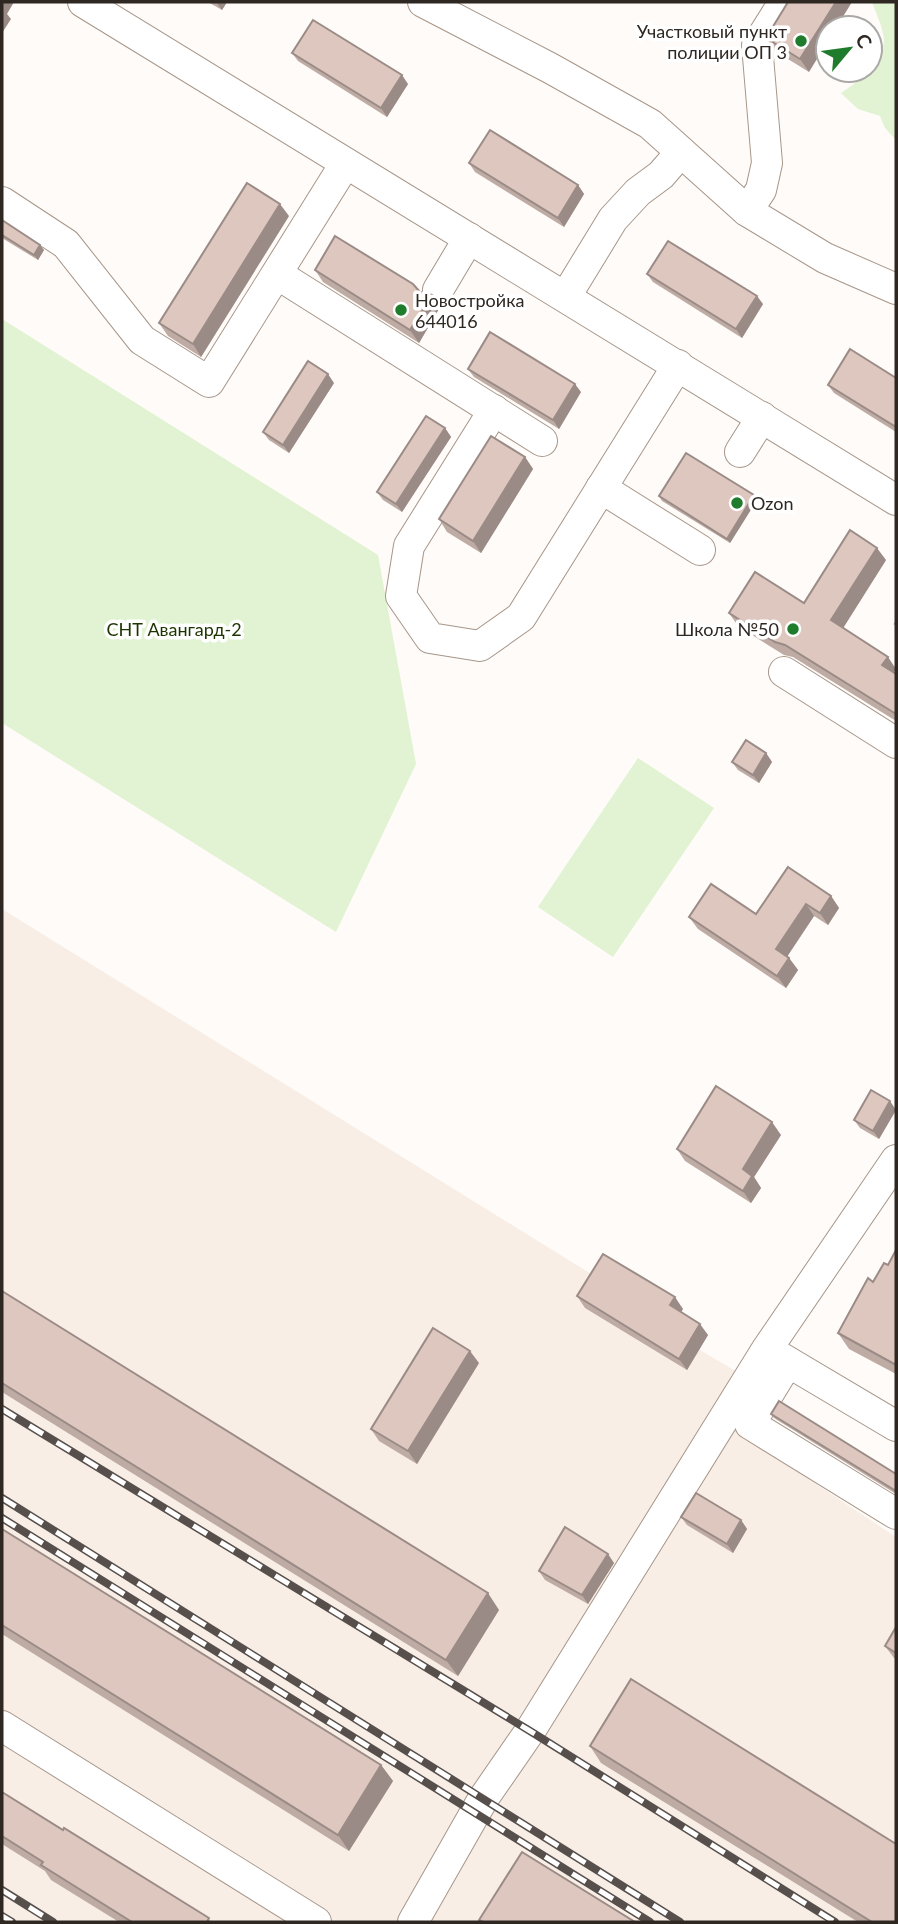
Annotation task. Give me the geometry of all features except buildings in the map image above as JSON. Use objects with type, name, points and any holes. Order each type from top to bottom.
[{"type":"street","points":[[83,2],[896,500]]},
{"type":"street","points":[[423,2],[650,124],[747,211],[825,258],[896,289]]},
{"type":"street","points":[[747,211],[761,190],[767,163],[757,45],[784,2]]},
{"type":"street","points":[[566,296],[613,219],[638,192],[662,175],[681,152]]},
{"type":"street","points":[[2,202],[66,244],[142,340],[209,382],[345,164]]},
{"type":"street","points":[[438,290],[469,238]]},
{"type":"street","points":[[276,274],[542,441]]},
{"type":"street","points":[[494,411],[409,546],[401,596],[430,638],[480,646],[522,617],[678,365]]},
{"type":"street","points":[[740,452],[762,417]]},
{"type":"street","points":[[601,488],[700,550]]},
{"type":"street","points":[[784,672],[896,743]]},
{"type":"street","points":[[413,1922],[483,1799],[778,1355],[896,1160]]},
{"type":"street","points":[[778,1355],[896,1426]]},
{"type":"street","points":[[778,1355],[750,1424],[896,1514]]},
{"type":"street","points":[[2,1726],[316,1922]]},
{"type":"shaded area","points":[[2,909],[601,1280],[678,1316],[700,1350],[761,1386],[735,1430],[896,1537],[896,1922],[2,1922]]},
{"type":"green space","points":[[872,2],[896,2],[896,140],[885,128],[880,116],[858,109],[841,93],[854,84],[884,84],[884,14],[877,14]]},
{"type":"green space","name":"СНТ Авангард-2","points":[[2,319],[378,555],[416,764],[336,932],[2,723]]},
{"type":"green space","points":[[638,758],[714,808],[613,957],[538,907]]},
{"type":"railway","points":[[2,1409],[530,1731],[835,1922]]},
{"type":"railway","points":[[2,1498],[680,1922]]},
{"type":"railway","points":[[2,1518],[650,1922]]},
{"type":"railway","points":[[2,1890],[53,1922]]},
{"type":"railway","points":[[2,1916],[12,1922]]},
{"type":"place","name":"Участковый пункт полиции ОП 3","points":[[801,41]]},
{"type":"place","name":"Новостройка 644016","points":[[401,310]]},
{"type":"place","name":"Ozon","points":[[737,503]]},
{"type":"place","name":"Школа №50","points":[[793,629]]}]
